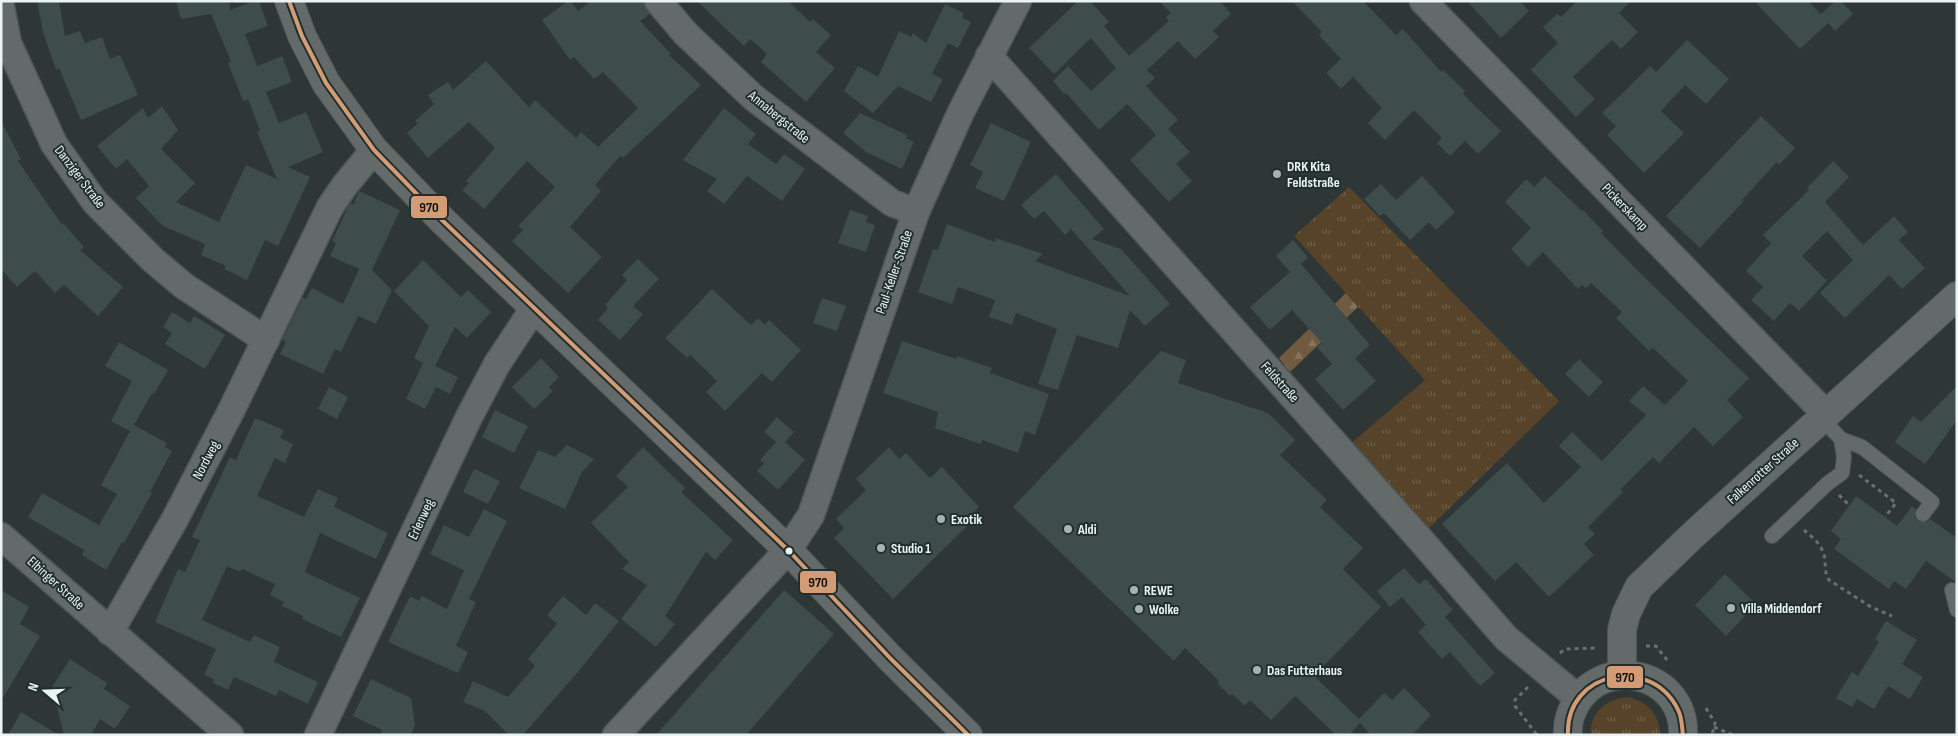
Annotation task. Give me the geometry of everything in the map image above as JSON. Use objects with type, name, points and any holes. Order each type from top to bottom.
[{"type":"main road","points":[[289,1],[302,36],[326,83],[374,150],[443,221],[788,550],[890,659],[968,735]]},
{"type":"main road","name":"Falkenrotter Straße","points":[[1622,674],[1622,630],[1626,614],[1639,587],[1693,535],[1824,416],[1955,300]]},
{"type":"main road","points":[[1568,735],[1571,713],[1578,698],[1590,686],[1605,678],[1622,674],[1640,676],[1656,683],[1670,694],[1679,709],[1684,726],[1683,735]]},
{"type":"street","name":"Annabergstraße","points":[[658,1],[686,34],[754,98],[892,203],[916,212]]},
{"type":"street","name":"Paul-Keller-Straße","points":[[788,550],[811,515],[916,212],[961,112],[1018,1]]},
{"type":"street","name":"Pickerskamp","points":[[1423,1],[1824,416]]},
{"type":"street","name":"Danziger Straße","points":[[1,7],[8,43],[54,144],[95,202],[153,260],[184,286],[266,340]]},
{"type":"street","name":"Feldstraße","points":[[989,56],[1506,638],[1578,698]]},
{"type":"street","name":"Nordweg","points":[[110,632],[175,519],[266,340],[330,207],[345,185],[374,150]]},
{"type":"street","name":"Erlenweg","points":[[318,735],[470,417],[497,364],[534,308]]},
{"type":"street","name":"Elbinger Straße","points":[[1,536],[110,632]]},
{"type":"street","points":[[616,735],[788,550]]},
{"type":"street","points":[[110,632],[230,735]]},
{"type":"lane","points":[[1772,536],[1828,483],[1842,473],[1844,457],[1841,439],[1824,416]]},
{"type":"lane","points":[[1841,439],[1862,447],[1932,502],[1923,514]]},
{"type":"lane","points":[[1952,590],[1957,610]]},
{"type":"path","points":[[1843,465],[1856,472],[1896,503],[1885,517]]},
{"type":"path","points":[[1792,517],[1819,544],[1824,552],[1826,574],[1830,580],[1872,607],[1892,616]]},
{"type":"path","points":[[1714,727],[1734,735]]},
{"type":"green space","points":[[1349,187],[1559,401],[1419,538],[1342,451],[1425,380],[1294,236]]},
{"type":"green space","points":[[1346,293],[1358,307],[1290,372],[1279,358]]},
{"type":"green space","points":[[1628,697],[1647,705],[1655,715],[1660,735],[1591,735],[1591,727],[1596,713],[1613,701]]},
{"type":"building","points":[[37,1],[59,1],[65,36],[80,31],[85,43],[102,37],[110,59],[120,55],[138,95],[81,120],[59,68],[56,70],[43,32]]},
{"type":"building","points":[[176,1],[230,1],[230,10],[259,1],[268,26],[245,34],[257,66],[282,56],[292,82],[266,92],[279,123],[306,112],[323,152],[288,167],[310,177],[278,246],[265,240],[247,280],[224,269],[226,266],[201,255],[205,244],[163,226],[136,198],[149,186],[127,159],[116,169],[97,146],[143,108],[148,118],[162,106],[178,130],[161,149],[195,183],[176,202],[219,222],[246,165],[277,179],[257,132],[260,130],[248,99],[243,101],[228,63],[231,61],[211,14],[181,19]]},
{"type":"building","points":[[568,1],[571,1],[578,11],[591,1],[643,1],[650,14],[640,21],[671,54],[669,55],[701,85],[623,158],[620,156],[595,185],[601,191],[570,227],[602,257],[568,293],[512,241],[523,230],[518,226],[555,187],[527,161],[484,209],[462,190],[469,183],[466,181],[495,148],[469,122],[428,158],[407,133],[418,123],[415,121],[434,104],[428,95],[448,82],[453,90],[486,61],[529,107],[535,100],[576,138],[581,132],[598,147],[638,108],[603,72],[594,79],[574,57],[570,60],[542,20]]},
{"type":"building","points":[[697,1],[788,1],[810,22],[813,19],[831,35],[816,52],[835,68],[806,102],[761,62],[767,54],[750,39],[744,46]]},
{"type":"building","points":[[1078,1],[1090,1],[1109,22],[1104,26],[1129,56],[1169,21],[1166,17],[1171,13],[1159,1],[1220,1],[1231,14],[1213,31],[1219,37],[1195,59],[1178,41],[1147,70],[1155,78],[1146,86],[1178,120],[1168,129],[1190,152],[1176,164],[1192,181],[1169,202],[1130,160],[1156,135],[1127,104],[1099,130],[1053,81],[1068,66],[1091,91],[1116,68],[1091,38],[1054,74],[1029,48]]},
{"type":"building","points":[[1292,1],[1363,1],[1396,35],[1403,29],[1441,72],[1443,70],[1465,91],[1463,94],[1501,131],[1478,154],[1465,141],[1450,156],[1437,143],[1442,138],[1414,110],[1385,140],[1368,123],[1382,108],[1353,77],[1341,89],[1326,73],[1341,59],[1319,35],[1322,32]]},
{"type":"building","points":[[1467,1],[1520,1],[1529,11],[1501,38]]},
{"type":"building","points":[[1577,1],[1631,1],[1619,13],[1638,32],[1621,49],[1612,40],[1573,77],[1595,99],[1576,117],[1531,70],[1558,43],[1543,27],[1557,14],[1561,17]]},
{"type":"building","points":[[1754,1],[1808,1],[1821,14],[1835,1],[1841,1],[1853,14],[1835,31],[1828,23],[1800,49]]},
{"type":"building","points":[[945,4],[964,13],[962,18],[971,22],[958,48],[948,43],[932,74],[943,79],[931,102],[898,86],[873,113],[844,91],[858,66],[878,77],[899,31],[911,37],[913,33],[926,43]]},
{"type":"building","points":[[1687,40],[1729,79],[1706,104],[1685,85],[1661,111],[1684,133],[1644,173],[1607,135],[1616,126],[1602,113],[1650,66],[1656,72]]},
{"type":"building","points":[[724,108],[756,134],[748,144],[776,164],[784,154],[805,169],[782,201],[747,176],[724,204],[707,191],[717,179],[683,160]]},
{"type":"building","points":[[860,113],[907,135],[906,138],[914,142],[902,169],[866,152],[843,133]]},
{"type":"building","points":[[1761,116],[1795,148],[1779,165],[1777,162],[1700,248],[1666,216]]},
{"type":"building","points":[[1,121],[21,159],[18,161],[62,225],[63,223],[84,247],[80,250],[123,287],[98,316],[64,285],[55,293],[35,271],[17,287],[1,269]]},
{"type":"building","points":[[991,123],[1031,142],[1004,201],[975,188],[983,172],[970,165]]},
{"type":"building","points":[[1833,161],[1849,177],[1825,202],[1863,245],[1894,216],[1908,232],[1899,240],[1925,268],[1902,289],[1889,275],[1845,318],[1820,293],[1853,260],[1827,231],[1802,256],[1827,281],[1799,311],[1790,303],[1774,321],[1751,300],[1763,287],[1746,271],[1771,243],[1763,235],[1809,190],[1807,188]]},
{"type":"building","points":[[1056,174],[1104,229],[1092,239],[1121,249],[1170,304],[1145,326],[1130,310],[1118,348],[1077,335],[1058,390],[1038,384],[1057,329],[1016,313],[1012,325],[989,317],[995,300],[958,287],[952,304],[918,292],[933,249],[938,250],[947,224],[995,242],[996,238],[1043,254],[1035,261],[1130,296],[1071,229],[1065,235],[1044,211],[1034,219],[1021,205]]},
{"type":"building","points":[[1422,176],[1455,212],[1436,230],[1429,222],[1410,240],[1384,213],[1380,216],[1364,199],[1381,184],[1396,200]]},
{"type":"building","points":[[1545,176],[1583,210],[1603,231],[1601,233],[1643,276],[1749,378],[1727,400],[1743,417],[1713,446],[1694,427],[1659,463],[1653,457],[1621,489],[1623,492],[1588,527],[1595,534],[1584,544],[1594,555],[1549,597],[1516,562],[1495,581],[1442,524],[1507,463],[1544,503],[1581,467],[1559,446],[1572,432],[1602,461],[1646,415],[1629,401],[1643,386],[1665,405],[1688,381],[1653,348],[1649,351],[1616,318],[1622,312],[1591,283],[1586,288],[1582,285],[1578,289],[1543,252],[1528,267],[1511,249],[1531,228],[1505,202],[1526,179],[1534,187]]},
{"type":"building","points":[[359,191],[400,210],[372,270],[392,290],[376,324],[358,316],[341,352],[335,349],[323,374],[280,354],[286,342],[282,340],[303,297],[306,299],[312,288],[343,304],[359,269],[330,256],[336,243],[332,241],[348,207],[351,203],[354,204]]},
{"type":"building","points":[[850,210],[868,216],[866,222],[875,225],[866,252],[838,243]]},
{"type":"building","points":[[1293,240],[1308,257],[1301,264],[1370,345],[1355,358],[1376,381],[1343,410],[1315,379],[1332,364],[1317,347],[1322,343],[1292,310],[1270,330],[1250,307],[1290,272],[1276,256]]},
{"type":"building","points":[[638,259],[659,279],[633,306],[643,314],[620,340],[598,320],[608,308],[605,305],[627,280],[622,275]]},
{"type":"building","points":[[423,260],[461,297],[468,290],[491,312],[467,338],[455,327],[435,366],[458,377],[450,394],[436,387],[425,409],[406,399],[423,363],[414,358],[429,326],[394,291]]},
{"type":"building","points":[[712,289],[751,325],[758,318],[765,325],[769,320],[801,350],[772,382],[762,373],[725,411],[706,392],[717,381],[690,355],[687,358],[665,338]]},
{"type":"building","points":[[822,298],[846,306],[837,331],[813,323]]},
{"type":"building","points":[[172,312],[190,323],[194,316],[225,335],[205,369],[165,344],[172,333],[163,327]]},
{"type":"building","points":[[902,341],[956,359],[957,356],[992,368],[990,373],[1049,394],[1035,435],[1025,431],[1018,453],[982,440],[981,444],[935,428],[938,412],[883,393]]},
{"type":"building","points":[[119,342],[168,370],[154,394],[152,393],[134,425],[167,443],[165,447],[172,451],[150,492],[152,493],[124,543],[122,542],[106,570],[82,555],[84,550],[28,517],[42,493],[99,525],[117,494],[101,485],[130,431],[111,421],[132,381],[105,366]]},
{"type":"building","points":[[1161,351],[1186,360],[1178,383],[1268,413],[1295,440],[1280,455],[1327,500],[1320,507],[1363,548],[1343,569],[1381,607],[1314,676],[1359,719],[1384,693],[1392,700],[1404,688],[1431,715],[1412,735],[1371,735],[1360,723],[1349,735],[1336,735],[1295,696],[1271,720],[1250,700],[1245,706],[1232,694],[1230,696],[1217,683],[1219,681],[1185,648],[1174,661],[1013,507]]},
{"type":"building","points":[[541,358],[559,377],[549,387],[553,391],[534,409],[512,387]]},
{"type":"building","points":[[1579,359],[1603,382],[1589,397],[1565,374]]},
{"type":"building","points":[[1957,386],[1957,420],[1925,464],[1895,442],[1913,416],[1921,422]]},
{"type":"building","points":[[329,387],[348,397],[337,419],[318,409]]},
{"type":"building","points":[[495,410],[528,426],[514,453],[482,437]]},
{"type":"building","points":[[777,417],[794,432],[785,442],[805,460],[778,490],[757,471],[764,463],[760,460],[776,442],[764,432]]},
{"type":"building","points":[[255,418],[284,430],[280,438],[293,444],[285,463],[275,458],[257,496],[304,517],[318,489],[338,498],[334,507],[388,533],[376,559],[320,533],[305,572],[360,598],[341,637],[302,619],[303,616],[282,606],[284,602],[270,595],[275,584],[242,569],[240,572],[227,566],[202,620],[250,642],[254,635],[280,647],[274,662],[318,682],[308,704],[279,690],[276,696],[234,677],[228,690],[213,683],[214,679],[204,675],[216,649],[155,622],[178,569],[185,572],[200,540],[192,537],[230,457],[236,460]]},
{"type":"building","points":[[567,445],[594,459],[582,472],[565,509],[519,488],[538,450],[555,457]]},
{"type":"building","points":[[643,447],[685,488],[681,492],[733,540],[715,560],[706,552],[665,616],[675,624],[656,647],[621,619],[647,585],[622,569],[629,562],[591,523],[628,487],[616,476]]},
{"type":"building","points":[[889,447],[899,459],[906,453],[930,478],[942,467],[979,507],[966,519],[970,523],[893,599],[834,538],[844,528],[836,519],[866,490],[856,479]]},
{"type":"building","points":[[474,469],[500,481],[488,504],[463,492]]},
{"type":"building","points":[[1856,496],[1897,526],[1912,506],[1916,509],[1915,517],[1918,521],[1926,522],[1930,519],[1957,538],[1957,583],[1926,561],[1906,589],[1894,581],[1889,589],[1834,549],[1841,539],[1831,531]]},
{"type":"building","points":[[484,509],[507,521],[469,599],[476,602],[456,646],[468,652],[458,673],[388,642],[410,596],[419,601],[422,596],[447,609],[464,570],[430,554],[444,525],[469,537]]},
{"type":"building","points":[[1404,568],[1419,584],[1426,579],[1453,610],[1445,617],[1495,673],[1480,686],[1450,652],[1442,659],[1418,632],[1426,625],[1402,597],[1390,607],[1377,591]]},
{"type":"building","name":"Villa Middendorf","points":[[1725,574],[1756,604],[1726,636],[1695,605]]},
{"type":"building","points":[[1,590],[29,607],[20,624],[40,636],[1,701]]},
{"type":"building","points":[[784,590],[834,634],[746,735],[656,735]]},
{"type":"building","points":[[563,596],[586,615],[595,603],[619,621],[523,735],[509,735],[485,711],[463,702],[473,681],[508,697],[535,666],[528,659],[557,624],[547,615]]},
{"type":"building","points":[[1886,621],[1917,640],[1902,664],[1923,677],[1910,699],[1888,686],[1874,709],[1857,699],[1852,707],[1836,698],[1852,672],[1858,676],[1879,642],[1875,639]]},
{"type":"building","points":[[70,659],[107,683],[104,689],[130,706],[115,729],[100,719],[91,735],[64,735],[52,687]]},
{"type":"building","points":[[371,679],[411,698],[415,725],[411,735],[380,735],[382,730],[353,716]]},
{"type":"building","points":[[21,712],[59,735],[8,735]]},
{"type":"transit line","name":"970","points":[[289,1],[302,36],[326,83],[374,150],[443,221],[788,550],[891,659],[968,735]]},
{"type":"transit line","name":"970","points":[[1568,735],[1571,713],[1581,696],[1595,684],[1613,677],[1632,677],[1651,682],[1667,694],[1679,712],[1683,735]]},
{"type":"place","name":"DRK Kita Feldstraße","points":[[1277,174]]},
{"type":"place","name":"Exotik","points":[[941,519]]},
{"type":"place","name":"Aldi","points":[[1068,529]]},
{"type":"place","name":"Studio 1","points":[[881,548]]},
{"type":"place","name":"REWE","points":[[1134,590]]},
{"type":"place","name":"Villa Middendorf","points":[[1731,608]]},
{"type":"place","name":"Wolke","points":[[1139,609]]},
{"type":"place","name":"Das Futterhaus","points":[[1257,670]]}]
